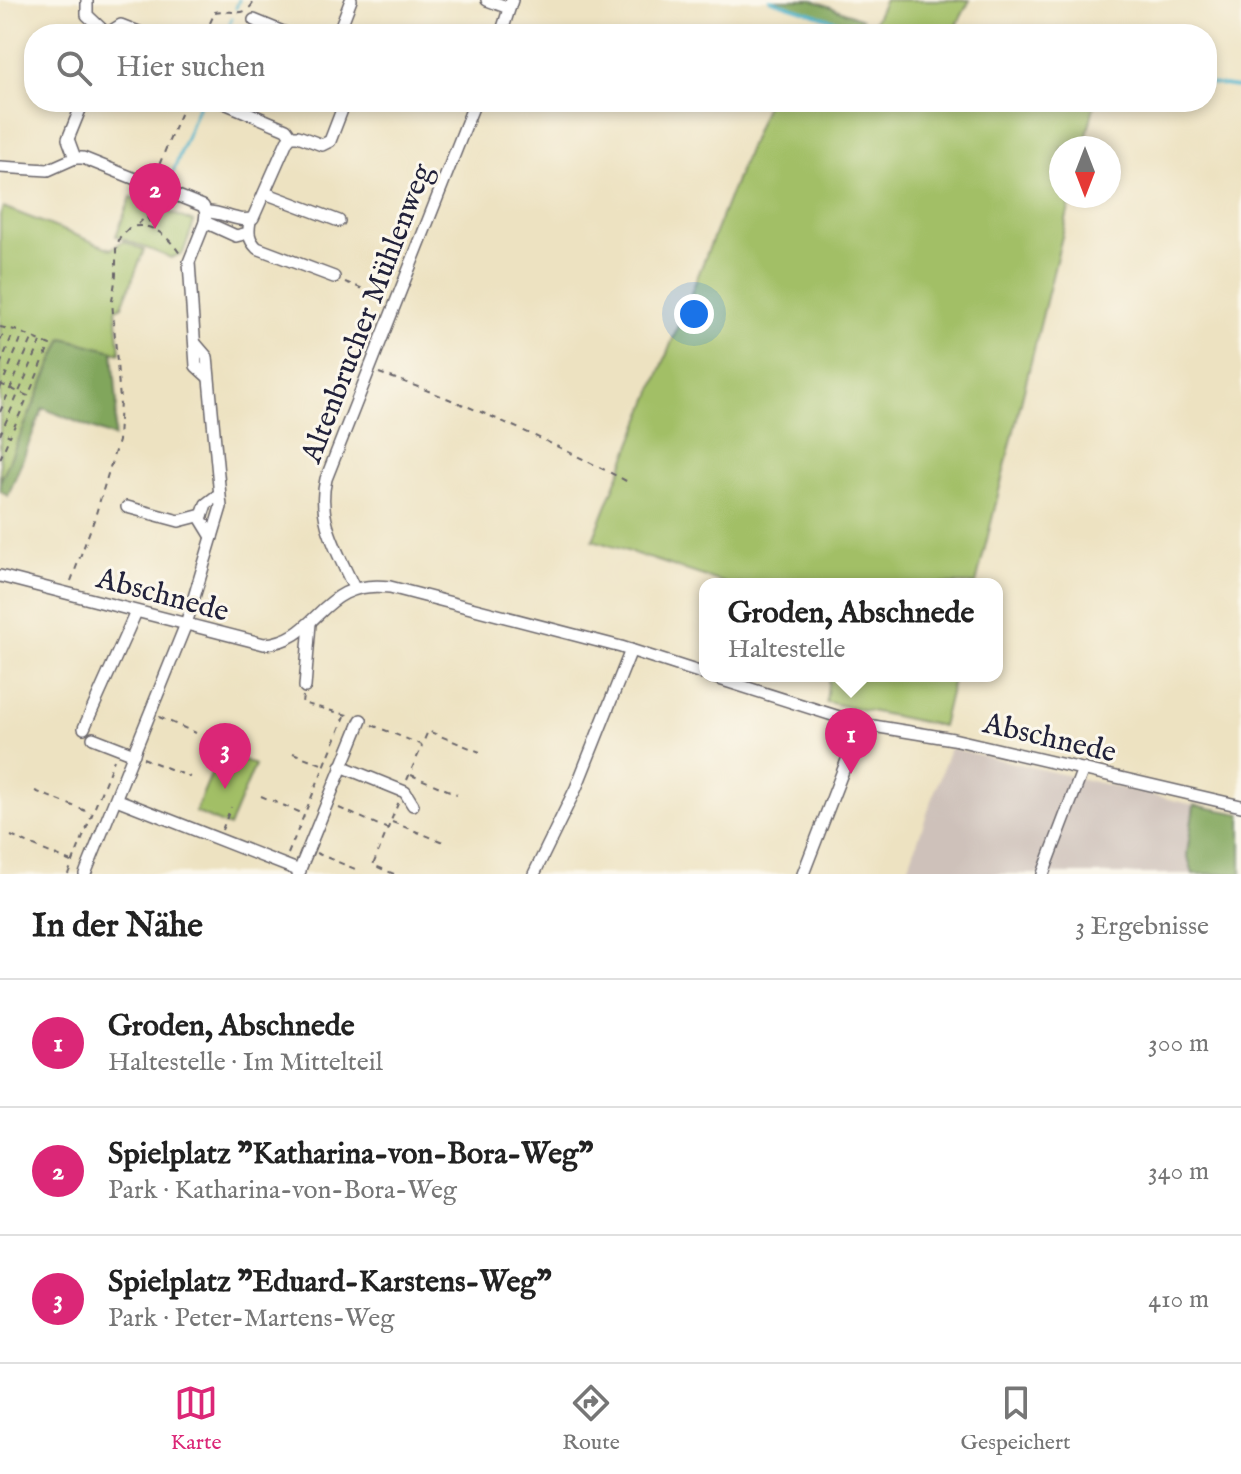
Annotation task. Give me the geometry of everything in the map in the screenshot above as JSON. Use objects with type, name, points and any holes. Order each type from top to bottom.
[{"type":"street","points":[[87,0],[87,15],[96,24]]},
{"type":"street","points":[[342,24],[351,0]]},
{"type":"street","points":[[487,0],[511,4],[504,24]]},
{"type":"street","points":[[254,20],[264,24]]},
{"type":"street","points":[[75,158],[68,139],[79,112]]},
{"type":"street","points":[[246,112],[286,129],[291,136]]},
{"type":"street","points":[[291,136],[322,145],[330,141],[341,112]]},
{"type":"street","name":"Altenbrucher Mühlenweg","points":[[354,588],[325,522],[322,494],[471,112]]},
{"type":"street","points":[[291,136],[249,227],[251,242],[257,248],[334,277]]},
{"type":"street","points":[[0,167],[48,170],[75,158],[83,158],[203,206],[206,217],[189,262],[196,366],[208,377],[221,507],[186,624],[85,874]]},
{"type":"street","points":[[265,193],[339,221]]},
{"type":"street","points":[[206,217],[219,211],[243,221],[249,227]]},
{"type":"street","points":[[212,537],[201,519],[206,504],[219,494]]},
{"type":"street","points":[[127,507],[179,521],[202,515]]},
{"type":"street","name":"Abschnede","points":[[0,576],[264,644],[285,640],[310,623],[339,595],[354,588],[371,585],[390,587],[631,650],[699,672]]},
{"type":"street","points":[[84,728],[136,612]]},
{"type":"street","points":[[305,687],[310,623]]},
{"type":"street","points":[[534,874],[576,788],[631,650]]},
{"type":"street","name":"Abschnede","points":[[730,682],[861,724],[953,739],[1241,806]]},
{"type":"street","points":[[116,799],[299,872],[361,720]]},
{"type":"street","points":[[803,874],[861,724]]},
{"type":"street","points":[[93,738],[134,754]]},
{"type":"street","points":[[341,766],[403,791],[413,805]]},
{"type":"street","points":[[1043,874],[1083,769]]},
{"type":"path","points":[[210,24],[215,12],[225,10],[238,15],[246,12],[255,0]]},
{"type":"path","points":[[154,179],[181,112]]},
{"type":"path","points":[[146,205],[153,229]]},
{"type":"path","points":[[66,594],[94,520],[118,441],[120,400],[112,301],[120,237],[125,230],[142,223],[147,216]]},
{"type":"path","points":[[135,225],[153,229],[170,240],[180,253]]},
{"type":"path","points":[[334,277],[389,299]]},
{"type":"path","points":[[0,327],[24,333],[50,345],[0,459]]},
{"type":"path","points":[[0,341],[5,329]]},
{"type":"path","points":[[0,365],[15,330]]},
{"type":"path","points":[[24,333],[1,386],[28,396]]},
{"type":"path","points":[[0,412],[32,337]]},
{"type":"path","points":[[10,436],[1,433],[41,341]]},
{"type":"path","points":[[370,370],[503,420],[630,483]]},
{"type":"path","points":[[284,865],[345,714],[302,703],[305,687]]},
{"type":"path","points":[[150,714],[196,733]]},
{"type":"path","points":[[361,720],[422,745]]},
{"type":"path","points":[[394,874],[373,865],[428,731],[480,752]]},
{"type":"path","points":[[68,874],[118,748]]},
{"type":"path","points":[[293,753],[325,766]]},
{"type":"path","points":[[134,754],[190,777]]},
{"type":"path","points":[[410,775],[457,794]]},
{"type":"path","points":[[35,791],[92,814]]},
{"type":"path","points":[[261,796],[305,814]]},
{"type":"path","points":[[326,803],[388,829]]},
{"type":"path","points":[[218,839],[231,807]]},
{"type":"path","points":[[390,822],[443,842]]},
{"type":"path","points":[[11,836],[73,863]]},
{"type":"path","points":[[308,850],[360,871]]},
{"type":"shaded area","points":[[950,748],[1194,805],[1187,854],[1193,874],[906,874]]},
{"type":"green space","points":[[771,0],[813,0],[862,19],[858,24],[843,24]]},
{"type":"green space","points":[[885,0],[970,0],[957,24],[873,24]]},
{"type":"green space","points":[[763,112],[1093,112],[1087,136],[1049,136],[1049,208],[1069,208],[977,578],[710,578],[593,540]]},
{"type":"green space","points":[[131,197],[194,222],[183,253],[171,258],[116,236]]},
{"type":"green space","points":[[3,207],[111,249],[123,241],[144,250],[122,306],[116,309],[120,353],[63,338],[0,482],[0,215]]},
{"type":"green space","points":[[63,338],[113,351],[117,403],[114,437],[43,408],[8,496],[0,490],[0,482]]},
{"type":"green space","points":[[828,682],[953,682],[942,726],[826,702]]},
{"type":"green space","points":[[221,751],[255,765],[229,827],[195,812]]},
{"type":"green space","points":[[1194,805],[1241,814],[1241,874],[1193,874],[1187,854]]},
{"type":"waterway","points":[[236,8],[239,0]]},
{"type":"waterway","points":[[770,0],[846,24]]},
{"type":"waterway","points":[[230,24],[232,18]]},
{"type":"waterway","points":[[1217,84],[1241,88]]},
{"type":"waterway","points":[[170,180],[196,112]]},
{"type":"place","name":"Spielplatz \"Katharina-von-Bora-Weg\"","points":[[155,229]]},
{"type":"place","name":"Groden, Abschnede","points":[[851,774]]},
{"type":"place","name":"Spielplatz \"Eduard-Karstens-Weg\"","points":[[225,789]]}]
